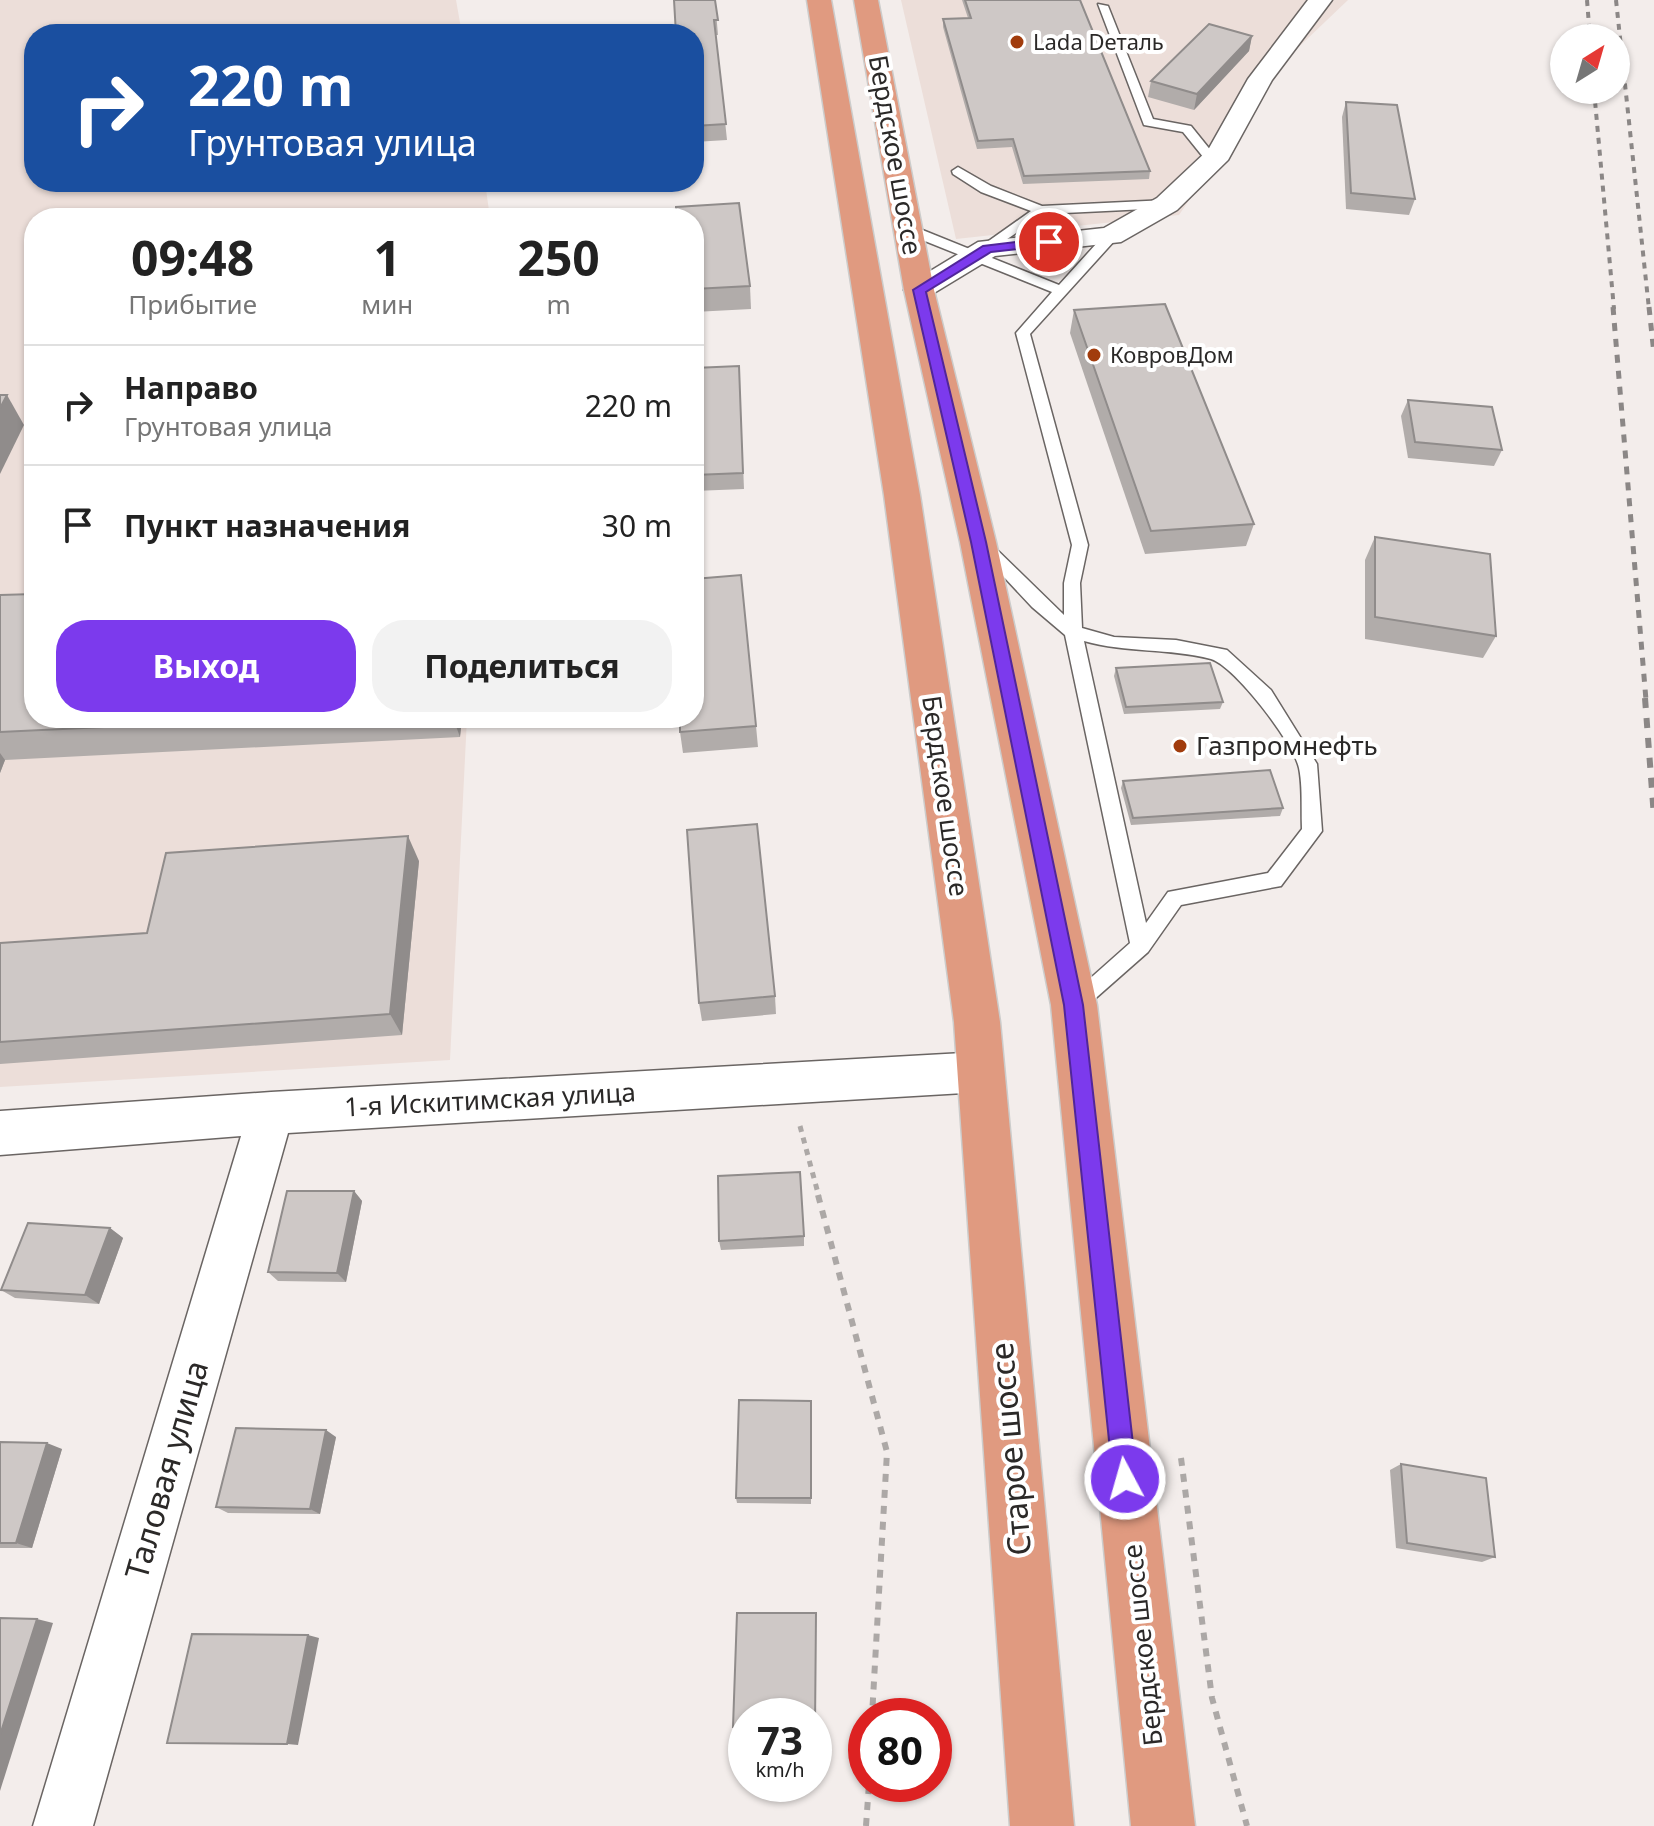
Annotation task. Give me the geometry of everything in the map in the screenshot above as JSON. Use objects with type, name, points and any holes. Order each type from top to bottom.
[{"type":"highway","name":"Бердское шоссе","points":[[819,0],[902,495],[977,1022],[981,1072]]},
{"type":"highway","name":"Бердское шоссе","points":[[866,0],[919,290],[978,542],[1074,1005],[1163,1826]]},
{"type":"highway","name":"Старое шоссе","points":[[981,1072],[1042,1826]]},
{"type":"street","points":[[919,290],[982,252],[1111,236],[1167,204],[1219,154],[1260,79],[1320,0]]},
{"type":"street","name":"1-я Искитимская улица","points":[[0,1133],[271,1113],[981,1072]]},
{"type":"street","name":"Таловая улица","points":[[63,1826],[271,1113]]},
{"type":"lane","points":[[1102,6],[1148,122],[1187,129],[1212,160]]},
{"type":"lane","points":[[958,171],[986,189],[1041,210],[1167,204]]},
{"type":"lane","points":[[982,252],[1041,210]]},
{"type":"lane","points":[[910,230],[982,252],[1061,291]]},
{"type":"lane","points":[[1111,236],[1023,333],[1080,545],[1072,583],[1073,632],[1141,946]]},
{"type":"lane","points":[[978,542],[1038,603],[1073,632],[1114,643],[1176,646],[1221,655],[1265,695],[1308,764],[1312,831],[1274,880],[1175,898],[1141,946],[1074,1005]]},
{"type":"path","points":[[788,1083],[887,1452],[873,1698]]},
{"type":"path","points":[[1179,1446],[1212,1698],[1247,1826]]},
{"type":"path","points":[[866,1826],[868,1802]]},
{"type":"shaded area","points":[[0,0],[456,0],[460,24],[24,24],[24,192],[486,192],[489,208],[24,208],[24,728],[467,728],[450,1060],[0,1087]]},
{"type":"shaded area","points":[[901,0],[1348,0],[1283,62],[1179,215],[956,239]]},
{"type":"building","points":[[674,0],[715,0],[718,20],[714,20],[726,124],[704,125],[704,24],[675,24]]},
{"type":"building","points":[[965,0],[1080,0],[1150,171],[1024,176],[1013,139],[978,141],[943,19],[971,18]]},
{"type":"building","points":[[1209,24],[1252,36],[1197,94],[1151,81]]},
{"type":"building","points":[[1346,102],[1397,105],[1415,199],[1351,193]]},
{"type":"building","points":[[739,203],[750,286],[704,288],[704,208],[676,207]]},
{"type":"building","points":[[1165,304],[1254,524],[1151,531],[1074,310]]},
{"type":"building","points":[[739,366],[743,473],[704,475],[704,368]]},
{"type":"building","points":[[0,395],[7,395],[0,408]]},
{"type":"building","points":[[1408,400],[1492,407],[1502,450],[1415,442]]},
{"type":"building","points":[[1375,537],[1490,554],[1496,636],[1375,617]]},
{"type":"building","points":[[741,575],[756,726],[680,732],[680,728],[704,728],[704,578]]},
{"type":"building","points":[[24,594],[24,728],[83,728],[0,732],[0,595]]},
{"type":"building","points":[[1210,663],[1223,702],[1126,707],[1116,668]]},
{"type":"building","points":[[1270,770],[1283,808],[1133,818],[1123,781]]},
{"type":"building","points":[[757,824],[775,996],[699,1003],[687,830]]},
{"type":"building","points":[[408,836],[390,1014],[0,1042],[0,943],[147,933],[166,853]]},
{"type":"building","points":[[800,1172],[804,1236],[719,1241],[718,1176]]},
{"type":"building","points":[[287,1191],[354,1191],[337,1273],[268,1272]]},
{"type":"building","points":[[28,1223],[110,1228],[85,1295],[1,1290]]},
{"type":"building","points":[[739,1400],[811,1401],[811,1498],[736,1498]]},
{"type":"building","points":[[236,1428],[326,1430],[310,1509],[216,1507]]},
{"type":"building","points":[[0,1442],[47,1443],[16,1543],[0,1543]]},
{"type":"building","points":[[1401,1464],[1486,1478],[1495,1557],[1407,1543]]},
{"type":"building","points":[[737,1613],[816,1613],[815,1698],[734,1698]]},
{"type":"building","points":[[0,1618],[37,1619],[0,1735]]},
{"type":"building","points":[[192,1634],[308,1635],[287,1744],[167,1743]]},
{"type":"railway","points":[[1587,0],[1589,24]]},
{"type":"railway","points":[[1616,0],[1649,309]]},
{"type":"railway","points":[[1595,104],[1614,309]]},
{"type":"railway","points":[[1613,307],[1646,700]]},
{"type":"railway","points":[[1649,307],[1654,354]]},
{"type":"railway","points":[[1645,698],[1654,817]]},
{"type":"place","name":"Lada Dеталь","points":[[1017,42]]},
{"type":"place","name":"КовровДом","points":[[1094,355]]},
{"type":"place","name":"Газпромнефть","points":[[1180,746]]},
{"type":"route","points":[[1049,242],[988,248],[919,290],[978,542],[1074,1005],[1125,1479]]}]
